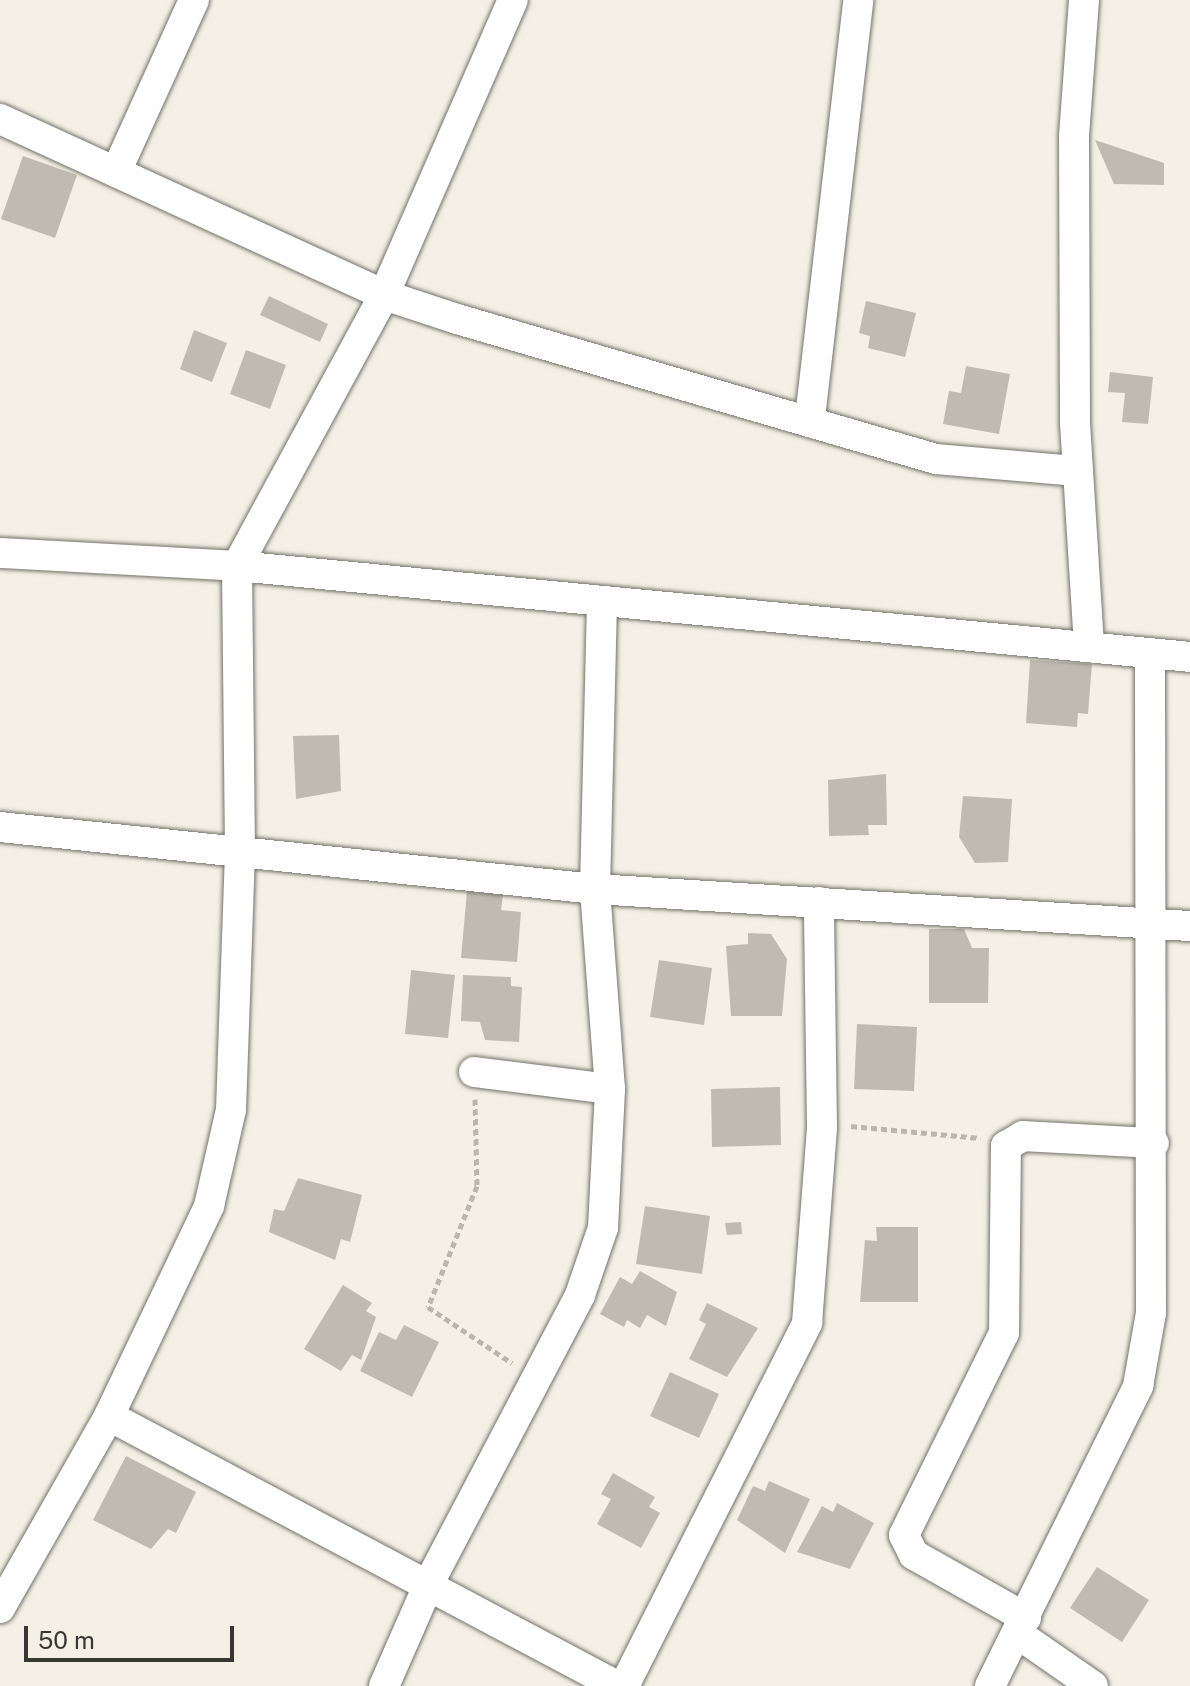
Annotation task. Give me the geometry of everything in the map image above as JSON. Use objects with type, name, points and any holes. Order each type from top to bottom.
[{"type":"street","points":[[116,172],[194,0]]},
{"type":"street","points":[[0,1608],[109,1416],[209,1206],[231,1110],[240,853],[237,566],[384,295],[513,0]]},
{"type":"street","points":[[810,418],[858,0]]},
{"type":"street","points":[[1084,0],[1074,136],[1077,471],[1089,645]]},
{"type":"street","points":[[0,119],[384,295],[810,418],[936,459],[1077,471]]},
{"type":"street","points":[[0,553],[237,566],[1190,657]]},
{"type":"street","points":[[384,1686],[430,1581],[533,1377],[580,1295],[603,1228],[610,1089],[595,889],[602,601]]},
{"type":"street","points":[[990,1686],[1138,1386],[1151,1313],[1154,1143],[1147,925],[1150,653]]},
{"type":"street","points":[[0,827],[595,889],[1190,926]]},
{"type":"street","points":[[624,1686],[807,1323],[822,1128],[819,902]]},
{"type":"street","points":[[474,1072],[610,1089]]},
{"type":"street","points":[[1093,1686],[1022,1626],[914,1555],[904,1535],[1004,1333],[1006,1146],[1023,1136],[1154,1143]]},
{"type":"street","points":[[109,1416],[430,1581],[617,1686]]},
{"type":"path","points":[[474,1072],[477,1186],[428,1307],[533,1377]]},
{"type":"path","points":[[822,1128],[980,1138],[1006,1146]]},
{"type":"building","points":[[1095,140],[1164,163],[1164,185],[1114,184]]},
{"type":"building","points":[[23,156],[77,175],[55,238],[1,219]]},
{"type":"building","points":[[269,296],[328,324],[320,342],[260,315]]},
{"type":"building","points":[[866,301],[916,313],[905,357],[868,348],[870,336],[859,333]]},
{"type":"building","points":[[194,330],[227,343],[212,382],[180,369]]},
{"type":"building","points":[[246,350],[286,365],[270,409],[230,394]]},
{"type":"building","points":[[966,366],[1010,374],[999,434],[943,424],[949,391],[961,393]]},
{"type":"building","points":[[1110,372],[1153,377],[1148,424],[1122,422],[1125,393],[1108,392]]},
{"type":"building","points":[[1030,660],[1092,664],[1088,714],[1078,713],[1077,727],[1026,723]]},
{"type":"building","points":[[339,735],[341,791],[296,799],[293,736]]},
{"type":"building","points":[[886,774],[887,825],[868,825],[869,835],[829,836],[828,780]]},
{"type":"building","points":[[963,796],[1012,799],[1008,862],[975,863],[959,837]]},
{"type":"building","points":[[467,891],[503,895],[501,910],[521,912],[517,962],[461,958]]},
{"type":"building","points":[[929,929],[964,929],[972,948],[989,948],[988,1003],[929,1003]]},
{"type":"building","points":[[748,933],[771,934],[787,959],[782,1016],[731,1016],[726,946],[748,944]]},
{"type":"building","points":[[659,960],[712,968],[704,1025],[650,1017]]},
{"type":"building","points":[[411,970],[455,975],[448,1038],[405,1034]]},
{"type":"building","points":[[463,975],[511,977],[511,986],[522,987],[519,1042],[485,1040],[480,1022],[461,1021]]},
{"type":"building","points":[[857,1024],[917,1027],[914,1091],[854,1089]]},
{"type":"building","points":[[780,1087],[781,1145],[712,1147],[711,1089]]},
{"type":"building","points":[[298,1178],[362,1195],[350,1242],[341,1239],[335,1260],[269,1232],[274,1209],[284,1211]]},
{"type":"building","points":[[645,1206],[710,1216],[702,1274],[636,1264]]},
{"type":"building","points":[[741,1222],[742,1234],[727,1235],[725,1223]]},
{"type":"building","points":[[876,1227],[918,1227],[918,1302],[860,1302],[865,1240],[877,1241]]},
{"type":"building","points":[[640,1271],[677,1292],[666,1326],[647,1315],[640,1328],[627,1320],[624,1327],[600,1314],[620,1277],[632,1284]]},
{"type":"building","points":[[343,1285],[372,1303],[366,1311],[376,1317],[361,1360],[352,1355],[341,1371],[304,1349]]},
{"type":"building","points":[[707,1303],[758,1328],[727,1377],[689,1359],[706,1324],[699,1320]]},
{"type":"building","points":[[404,1325],[439,1342],[412,1397],[360,1371],[379,1332],[396,1340]]},
{"type":"building","points":[[670,1372],[719,1394],[699,1438],[650,1416]]},
{"type":"building","points":[[126,1456],[196,1492],[176,1533],[168,1529],[151,1549],[93,1520]]},
{"type":"building","points":[[613,1473],[655,1497],[649,1507],[660,1513],[641,1548],[597,1524],[611,1499],[601,1494]]},
{"type":"building","points":[[769,1481],[810,1499],[785,1553],[737,1520],[753,1486],[765,1491]]},
{"type":"building","points":[[837,1503],[874,1523],[850,1569],[797,1552],[822,1506],[833,1512]]},
{"type":"building","points":[[1097,1567],[1149,1600],[1122,1642],[1070,1608]]}]
